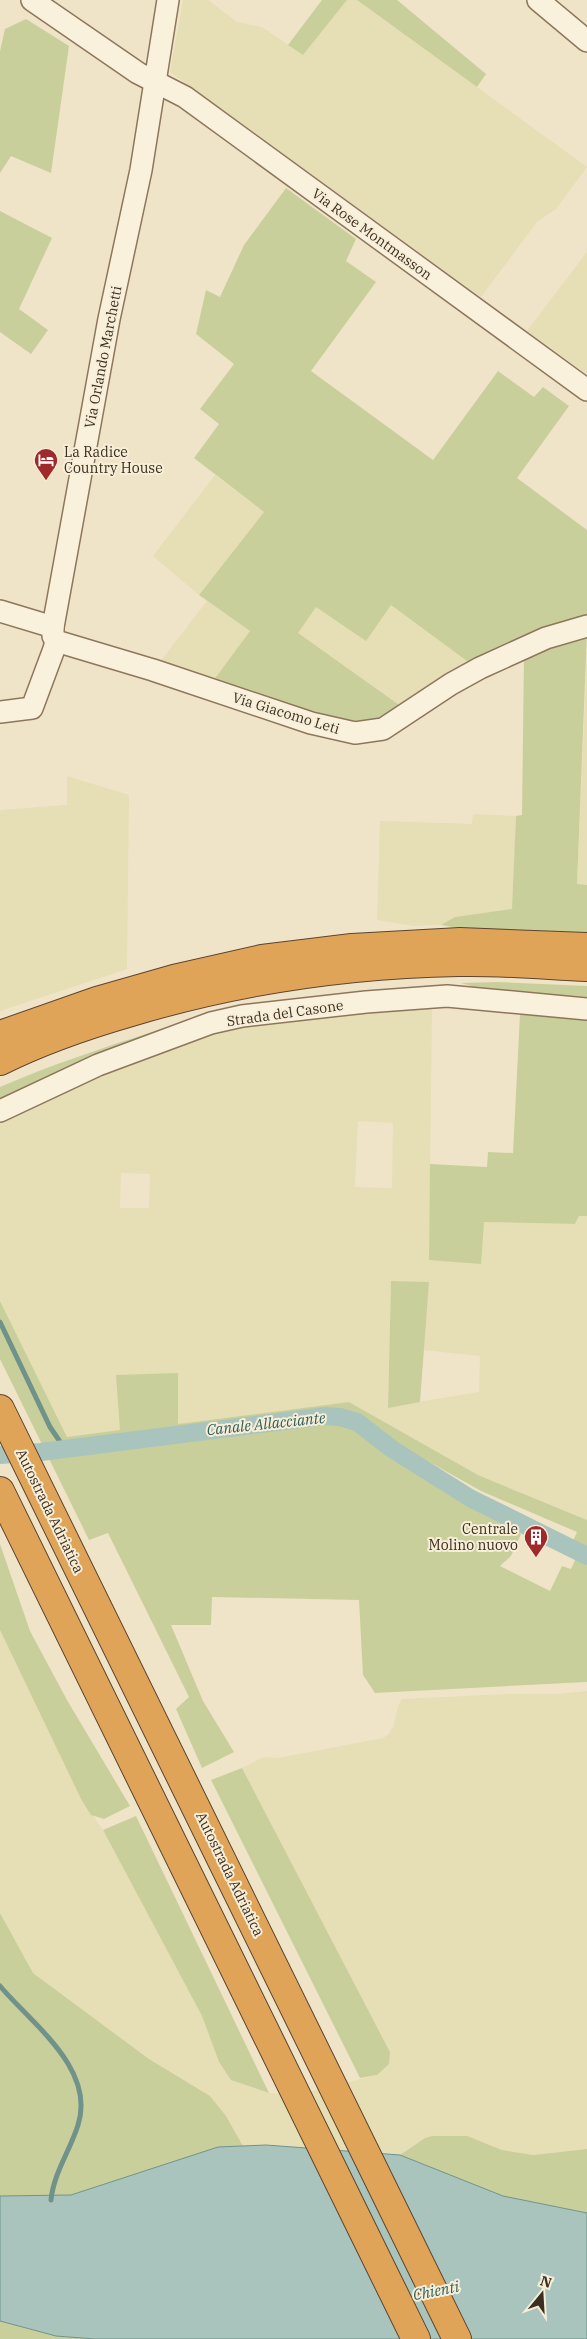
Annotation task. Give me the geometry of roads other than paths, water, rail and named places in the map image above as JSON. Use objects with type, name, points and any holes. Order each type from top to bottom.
[{"type":"highway","points":[[0,1035],[97,1001],[174,979],[262,959],[352,948],[460,942],[587,947]]},
{"type":"highway","points":[[0,1060],[23,1049],[97,1022],[176,998],[263,979],[354,967],[460,962],[587,967]]},
{"type":"highway","name":"Autostrada Adriatica","points":[[1,1412],[457,2339]]},
{"type":"highway","points":[[2,1494],[416,2339]]},
{"type":"street","name":"Via Rose Montmasson","points":[[32,0],[138,73],[193,103],[587,390]]},
{"type":"street","name":"Via Orlando Marchetti","points":[[0,712],[32,708],[54,634],[109,319],[141,170],[168,0]]},
{"type":"street","points":[[549,3],[587,41]]},
{"type":"street","name":"Via Giacomo Leti","points":[[0,611],[54,634],[153,670],[311,723],[355,733],[383,729],[450,684],[480,668],[546,638],[587,626]]},
{"type":"street","name":"Strada del Casone","points":[[0,1111],[98,1065],[211,1024],[242,1016],[366,1002],[447,996],[587,1009]]},
{"type":"water","name":"Chienti","points":[[266,2145],[400,2155],[503,2196],[587,2213],[587,2339],[95,2339],[56,2336],[0,2321],[0,2196],[71,2195],[218,2147]]},
{"type":"waterway","points":[[0,1322],[50,1427],[65,1449]]},
{"type":"waterway","name":"Canale Allacciante","points":[[0,1455],[41,1452],[325,1416],[340,1417],[357,1422],[392,1449],[470,1498],[587,1556]]},
{"type":"waterway","points":[[0,1986],[58,2049],[70,2066],[78,2085],[81,2105],[78,2125],[55,2180],[51,2200]]},
{"type":"place","name":"La Radice Country House","points":[[46,481]]},
{"type":"place","name":"Centrale Molino nuovo","points":[[536,1558]]}]
